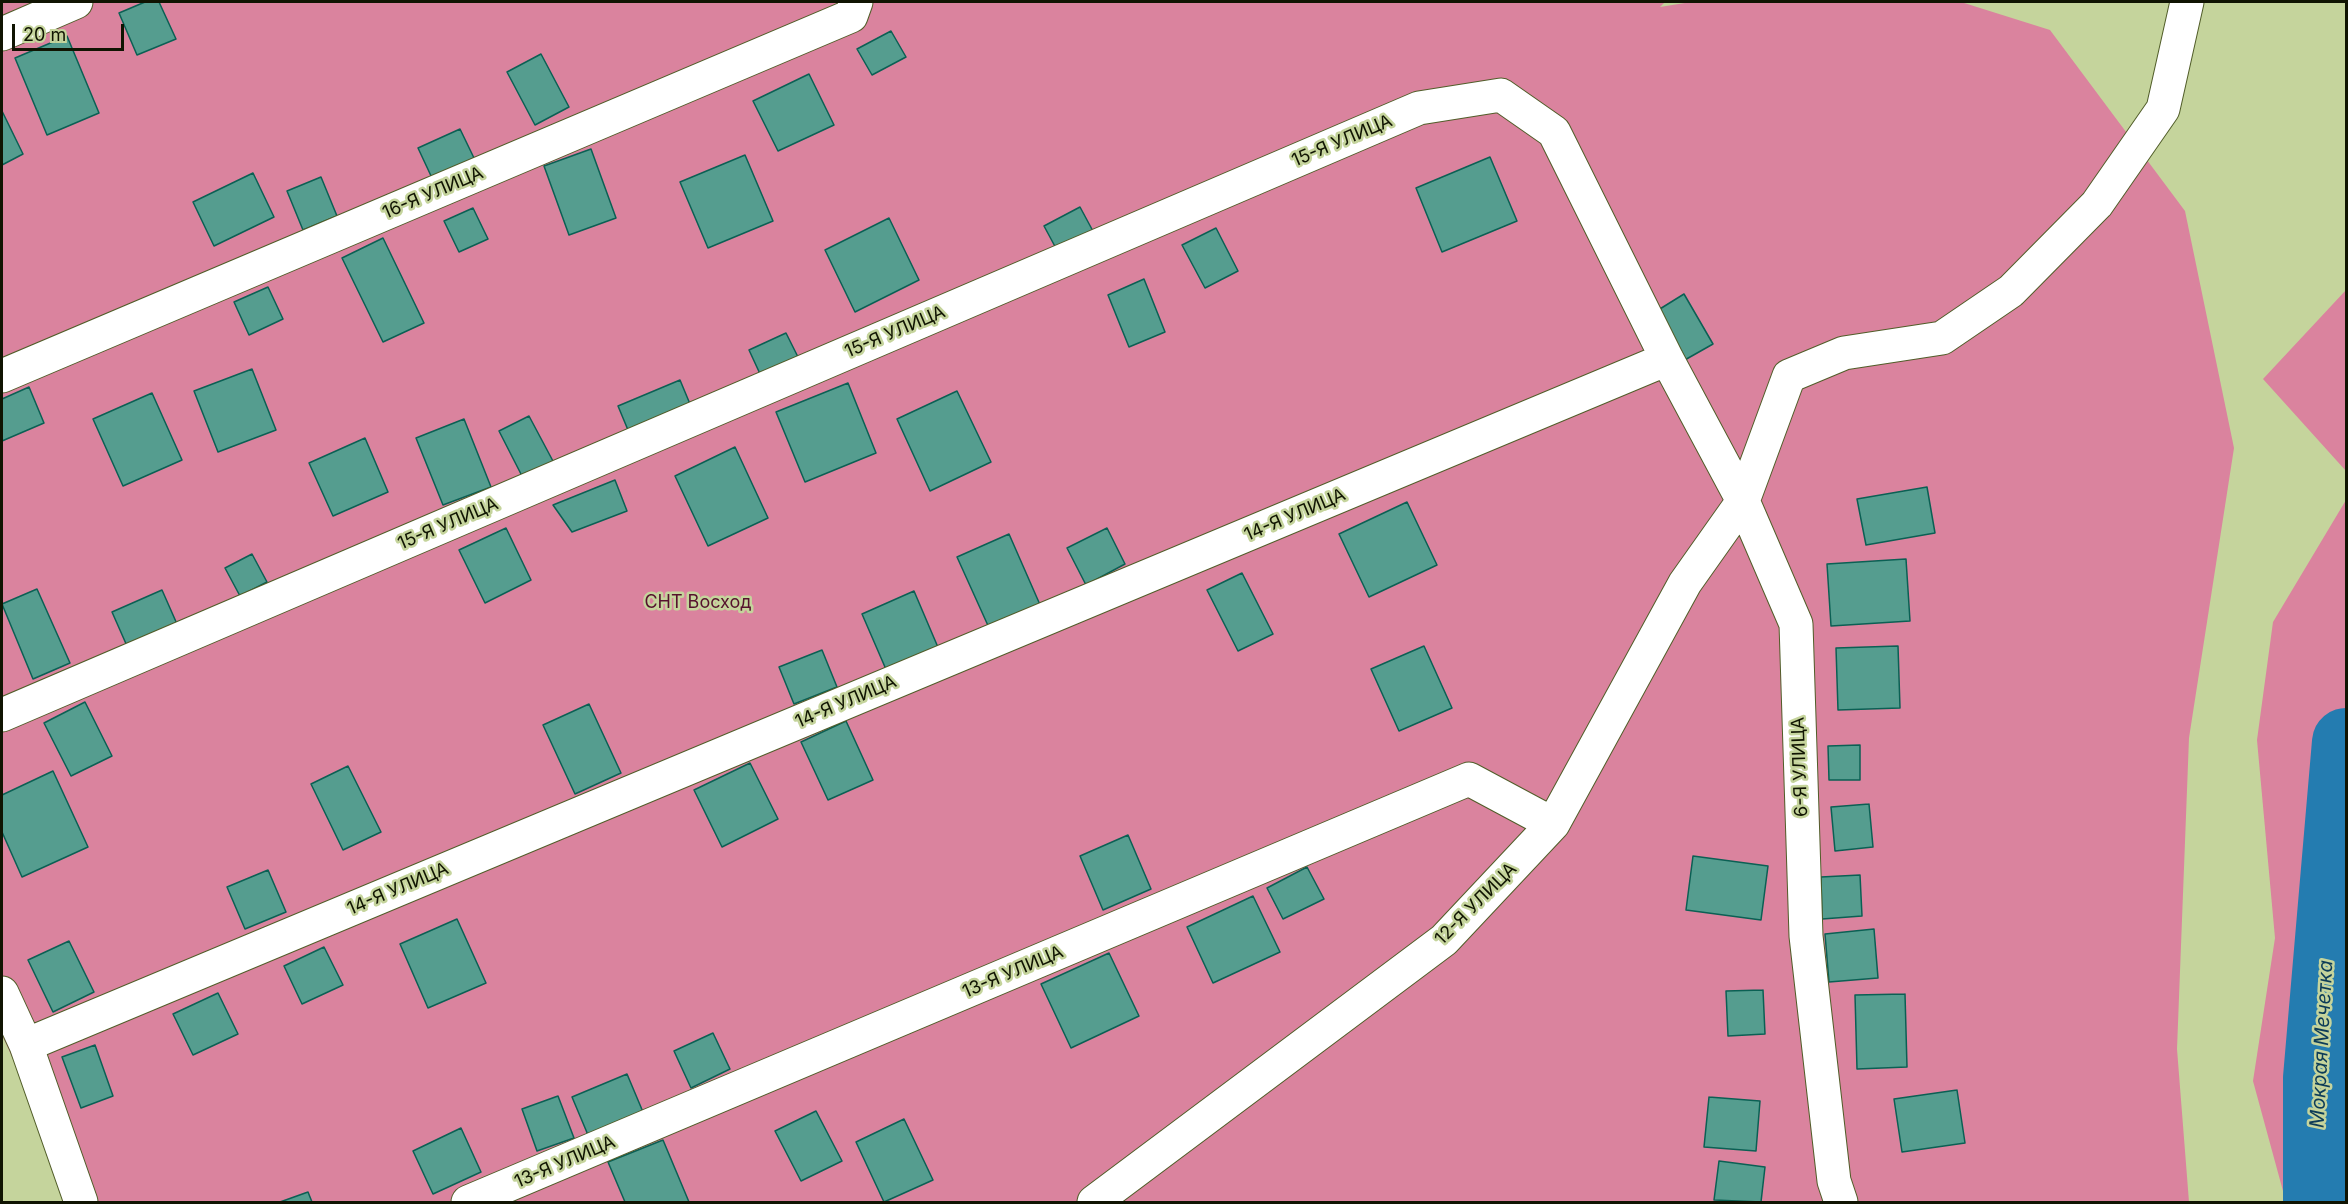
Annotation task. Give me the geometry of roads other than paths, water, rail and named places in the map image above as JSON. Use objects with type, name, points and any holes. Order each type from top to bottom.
[{"type":"street","points":[[2,34],[76,2]]},
{"type":"street","name":"16-Я УЛИЦА","points":[[2,376],[851,16],[856,2]]},
{"type":"street","name":"12-Я УЛИЦА","points":[[1094,1203],[1444,940],[1553,824],[1685,583],[1743,501],[1789,376],[1844,353],[1942,338],[2011,291],[2097,204],[2163,109],[2187,2]]},
{"type":"street","name":"15-Я УЛИЦА","points":[[2,715],[1419,108],[1501,95],[1554,132],[1667,359]]},
{"type":"street","name":"6-Я УЛИЦА","points":[[1667,359],[1743,501],[1796,624],[1806,936],[1834,1181],[1840,1203]]},
{"type":"street","name":"14-Я УЛИЦА","points":[[26,1045],[1667,359]]},
{"type":"street","name":"13-Я УЛИЦА","points":[[468,1203],[1469,779],[1553,824]]},
{"type":"street","points":[[2,993],[26,1045],[81,1203]]},
{"type":"waterway","name":"Мокрая Мечетка","points":[[2317,1202],[2317,1078],[2346,742]]},
{"type":"park label","name":"СНТ Восход","points":[[698,603]]}]
